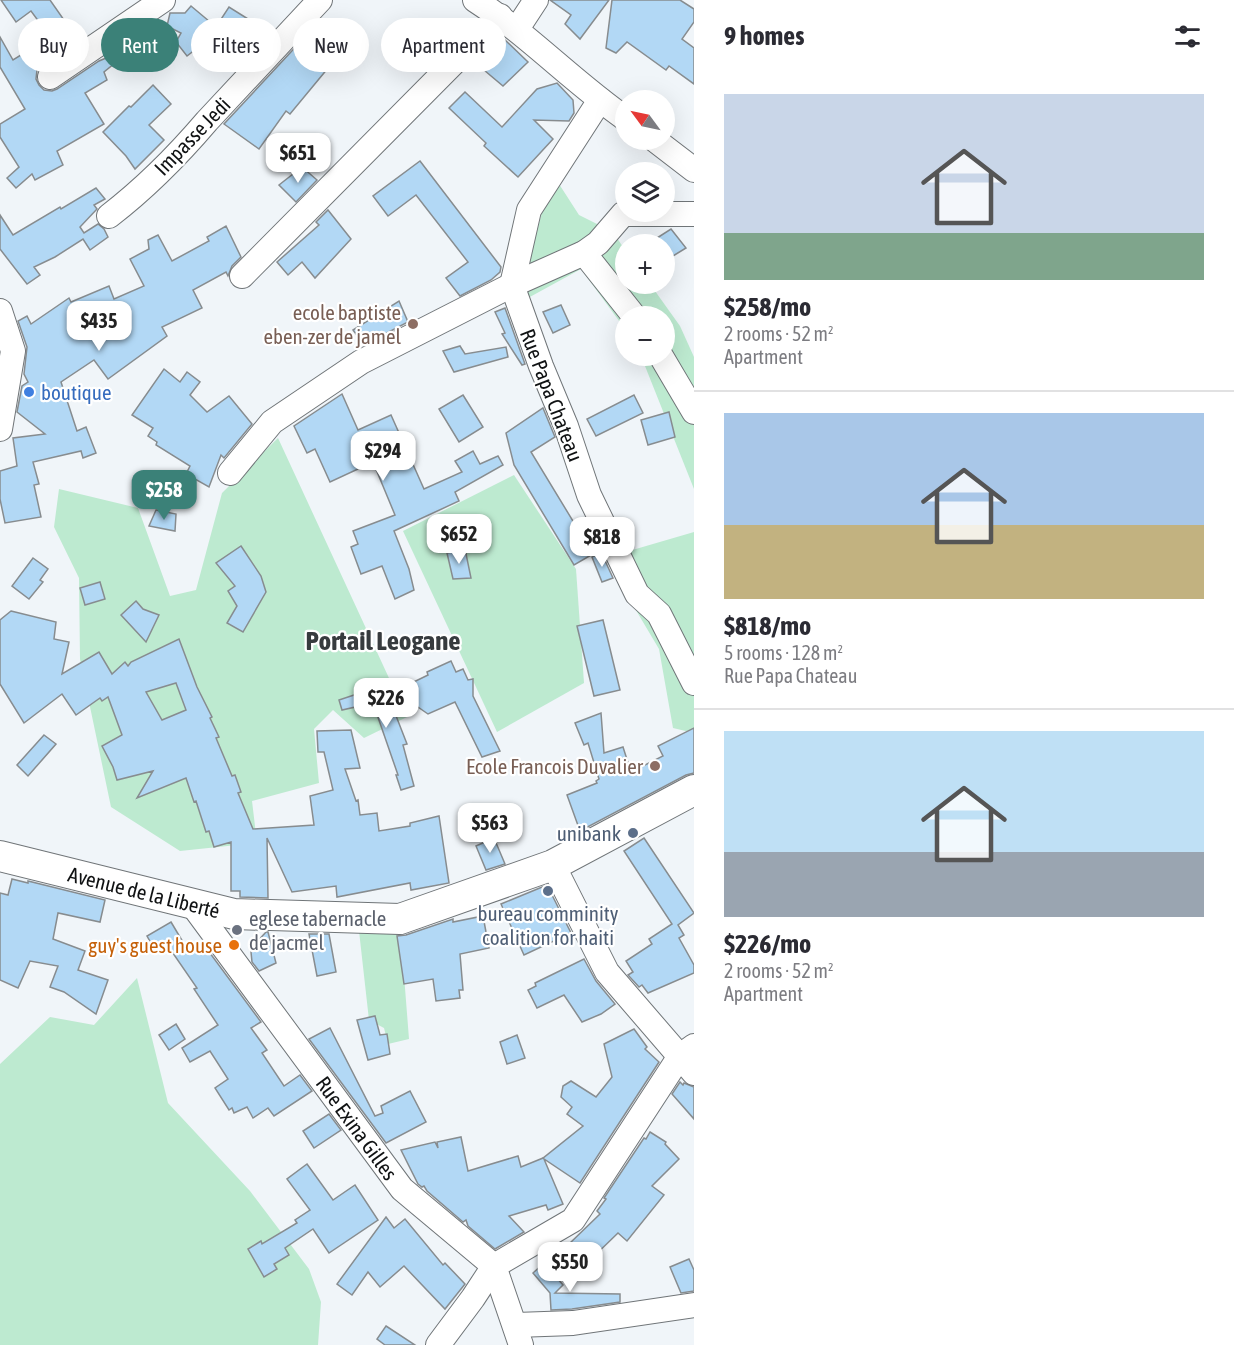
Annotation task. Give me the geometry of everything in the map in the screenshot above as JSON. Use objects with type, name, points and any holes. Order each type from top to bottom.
[{"type":"main road","name":"Avenue de la Liberté","points":[[0,856],[234,914],[400,919],[553,865],[694,790]]},
{"type":"street","points":[[51,77],[163,0]]},
{"type":"street","name":"Impasse Jedi","points":[[108,216],[128,202],[192,139],[320,0]]},
{"type":"street","points":[[475,0],[508,23],[615,111]]},
{"type":"street","points":[[242,276],[508,23],[536,0]]},
{"type":"street","points":[[512,285],[529,210],[600,100]]},
{"type":"street","points":[[668,150],[694,170]]},
{"type":"street","points":[[230,473],[272,422],[362,362],[512,285],[584,253],[598,243],[623,214],[694,214]]},
{"type":"street","points":[[584,253],[626,306]]},
{"type":"street","name":"Rue Papa Chateau","points":[[512,285],[541,366],[566,426],[589,495],[637,594],[659,614],[694,683]]},
{"type":"street","points":[[0,311],[13,351],[0,429]]},
{"type":"street","points":[[667,366],[694,412]]},
{"type":"street","points":[[438,1345],[494,1266],[573,1220],[689,1058],[607,972],[553,865]]},
{"type":"street","name":"Rue Exina Gilles","points":[[191,903],[402,1189],[494,1266],[518,1335]]},
{"type":"street","points":[[518,1335],[573,1323],[694,1305]]},
{"type":"green space","points":[[559,184],[579,215],[615,235],[615,294],[657,294],[666,306],[615,306],[615,315],[581,269],[528,298],[525,276],[542,212]]},
{"type":"green space","points":[[675,319],[694,357],[694,489],[645,366],[675,366]]},
{"type":"green space","points":[[278,438],[407,717],[364,738],[333,710],[314,729],[319,783],[252,801],[257,843],[180,851],[111,807],[80,659],[79,578],[54,527],[59,489],[138,508],[170,596],[196,590],[222,493]]},
{"type":"green space","points":[[514,475],[576,569],[584,683],[497,732],[403,531]]},
{"type":"green space","points":[[694,532],[694,733],[673,728],[659,649],[605,558]]},
{"type":"green space","points":[[358,922],[400,924],[409,1039],[388,1044],[384,1028],[369,1020]]},
{"type":"green space","points":[[137,978],[168,1103],[250,1191],[309,1269],[321,1302],[318,1345],[0,1345],[0,1064],[50,1017],[94,1025]]},
{"type":"building","points":[[1,0],[50,0],[63,18],[36,18],[31,11],[18,18],[16,22]]},
{"type":"building","points":[[550,0],[609,0],[580,39],[565,24],[571,15]]},
{"type":"building","points":[[612,0],[680,0],[694,9],[694,22],[682,39],[694,48],[694,84],[669,66],[666,70],[627,42],[616,53],[606,48]]},
{"type":"building","points":[[191,6],[205,18],[191,18],[191,53],[187,56],[179,46],[181,33],[179,32],[179,18],[169,18],[170,13],[185,13]]},
{"type":"building","points":[[229,7],[246,18],[222,18]]},
{"type":"building","points":[[0,37],[13,60],[18,57],[18,72],[37,72],[36,79],[44,90],[57,89],[82,72],[89,72],[89,68],[101,60],[101,72],[104,72],[107,80],[85,93],[104,124],[57,151],[63,165],[35,180],[32,174],[16,188],[7,178],[19,167],[0,137],[0,124],[25,109],[0,67]]},
{"type":"building","points":[[506,41],[528,62],[503,86],[486,72],[506,72]]},
{"type":"building","points":[[293,50],[293,72],[325,72],[290,114],[286,111],[259,149],[224,124],[272,72],[281,72],[281,63]]},
{"type":"building","points":[[557,83],[573,100],[574,113],[569,121],[534,120],[553,139],[518,177],[484,146],[486,143],[449,108],[465,92],[502,127],[537,89]]},
{"type":"building","points":[[153,85],[171,104],[149,125],[164,140],[135,169],[103,132]]},
{"type":"building","points":[[420,161],[501,267],[500,272],[491,280],[460,296],[446,278],[468,262],[416,195],[388,216],[373,196]]},
{"type":"building","points":[[302,167],[317,180],[296,202],[279,185]]},
{"type":"building","points":[[96,188],[105,199],[94,205],[97,209],[80,227],[84,233],[98,224],[108,237],[90,250],[83,239],[34,267],[40,275],[27,284],[0,249],[0,215],[13,235]]},
{"type":"building","points":[[328,210],[351,239],[315,278],[302,262],[288,275],[277,262],[319,225],[316,222]]},
{"type":"building","points":[[226,226],[241,257],[232,266],[228,276],[226,272],[193,290],[202,308],[162,327],[167,336],[108,379],[94,360],[61,382],[77,431],[86,427],[96,453],[83,458],[81,451],[33,462],[39,484],[34,485],[41,517],[5,523],[0,499],[0,471],[17,466],[13,438],[45,434],[17,412],[22,386],[28,382],[24,374],[27,347],[18,321],[27,316],[31,324],[69,298],[71,302],[109,286],[114,299],[144,286],[130,259],[149,249],[148,240],[158,235],[172,261],[209,241],[207,237]]},
{"type":"building","points":[[671,229],[675,234],[663,234]]},
{"type":"building","points":[[675,234],[686,248],[675,255]]},
{"type":"building","points":[[399,301],[408,322],[364,345],[353,330]]},
{"type":"building","points":[[561,305],[570,325],[553,333],[543,312]]},
{"type":"building","points":[[505,308],[525,364],[522,365],[502,334],[505,333],[495,312]]},
{"type":"building","points":[[460,346],[465,354],[506,347],[508,357],[454,372],[443,351]]},
{"type":"building","points":[[164,369],[180,382],[187,372],[200,382],[190,395],[207,412],[229,396],[252,424],[224,458],[221,455],[209,487],[186,474],[190,466],[156,445],[157,442],[148,436],[153,428],[132,415]]},
{"type":"building","points":[[342,394],[358,430],[391,415],[424,489],[462,472],[455,461],[473,451],[480,464],[498,456],[503,465],[455,492],[459,501],[394,531],[409,569],[414,590],[395,599],[382,566],[361,574],[351,547],[358,544],[353,531],[395,515],[373,462],[330,482],[315,449],[307,453],[294,426]]},
{"type":"building","points":[[463,395],[483,427],[459,442],[439,409]]},
{"type":"building","points":[[634,395],[643,413],[596,436],[587,419]]},
{"type":"building","points":[[543,408],[555,437],[531,452],[593,554],[574,565],[514,465],[506,433]]},
{"type":"building","points":[[669,412],[675,437],[648,445],[641,420]]},
{"type":"building","points":[[156,510],[176,514],[175,531],[149,526]]},
{"type":"building","points":[[241,546],[261,576],[266,592],[243,632],[227,623],[237,606],[228,591],[235,586],[216,563]]},
{"type":"building","points":[[465,549],[471,578],[453,579],[447,553]]},
{"type":"building","points":[[601,552],[613,578],[602,582],[592,557]]},
{"type":"building","points":[[33,558],[48,569],[40,580],[43,582],[29,599],[12,586]]},
{"type":"building","points":[[100,582],[105,599],[85,605],[80,588]]},
{"type":"building","points":[[136,601],[143,609],[159,615],[146,642],[121,615]]},
{"type":"building","points":[[11,611],[56,622],[54,639],[69,642],[62,674],[99,652],[112,674],[125,662],[128,666],[131,662],[179,639],[197,687],[212,717],[210,718],[219,737],[216,738],[232,776],[235,775],[241,792],[238,793],[253,829],[314,825],[310,796],[333,790],[324,752],[318,752],[317,731],[351,730],[360,768],[345,769],[356,801],[358,800],[360,815],[377,813],[379,831],[410,826],[410,823],[439,816],[449,883],[411,890],[410,883],[337,897],[336,886],[292,892],[267,838],[268,898],[240,897],[240,891],[231,891],[231,842],[214,847],[186,778],[137,798],[153,771],[117,780],[102,746],[122,735],[108,697],[102,701],[100,698],[76,715],[62,694],[24,723],[0,684],[0,620]],"holes":[[[176,683],[186,710],[162,720],[146,692]]]},
{"type":"building","points":[[603,620],[620,690],[594,696],[577,626]]},
{"type":"building","points":[[451,661],[456,672],[463,669],[468,680],[473,679],[473,696],[500,751],[482,757],[455,702],[428,714],[395,691]]},
{"type":"building","points":[[384,685],[407,744],[403,745],[414,786],[401,790],[373,703],[342,710],[339,700]]},
{"type":"building","points":[[601,713],[604,753],[623,747],[631,772],[663,756],[658,746],[694,728],[694,773],[686,775],[580,831],[567,795],[597,783],[599,779],[588,743],[584,745],[575,723]]},
{"type":"building","points":[[44,735],[56,744],[28,776],[17,765]]},
{"type":"building","points":[[494,838],[505,864],[486,870],[476,846]]},
{"type":"building","points":[[644,838],[694,913],[678,925],[684,935],[679,938],[694,965],[694,973],[648,993],[642,985],[639,987],[628,975],[633,972],[626,961],[652,944],[649,939],[672,924],[624,851]]},
{"type":"building","points":[[12,879],[105,900],[100,922],[58,913],[53,939],[85,951],[78,970],[108,980],[96,1014],[64,992],[50,987],[58,966],[30,961],[18,988],[0,980],[0,893],[8,895]]},
{"type":"building","points":[[547,885],[571,933],[524,955],[501,904]]},
{"type":"building","points":[[483,916],[489,948],[460,954],[463,990],[459,990],[460,998],[436,1001],[433,979],[404,984],[397,936],[453,919],[453,922]]},
{"type":"building","points":[[171,922],[190,954],[204,945],[261,1022],[251,1028],[267,1050],[262,1053],[284,1086],[300,1075],[312,1091],[274,1116],[268,1108],[253,1118],[247,1107],[234,1113],[232,1108],[229,1110],[215,1088],[228,1079],[210,1051],[190,1062],[182,1048],[218,1025],[194,989],[197,988],[166,943],[155,950],[147,936]]},
{"type":"building","points":[[268,932],[276,963],[259,971],[252,962],[251,952]]},
{"type":"building","points":[[309,934],[329,934],[336,972],[317,976]]},
{"type":"building","points":[[584,959],[596,981],[615,1004],[601,1014],[582,1022],[564,995],[537,1008],[528,990],[536,986],[535,983]]},
{"type":"building","points":[[375,1016],[380,1035],[387,1034],[390,1054],[368,1060],[357,1020]]},
{"type":"building","points":[[176,1024],[185,1039],[169,1050],[159,1035]]},
{"type":"building","points":[[330,1028],[375,1116],[383,1113],[381,1106],[410,1091],[426,1122],[386,1143],[309,1039]]},
{"type":"building","points":[[634,1029],[647,1047],[645,1049],[659,1062],[580,1183],[544,1159],[563,1204],[548,1210],[546,1205],[509,1216],[524,1232],[495,1249],[468,1226],[466,1220],[463,1222],[424,1186],[418,1184],[401,1150],[435,1142],[438,1148],[437,1142],[461,1137],[468,1171],[518,1156],[521,1167],[543,1158],[583,1126],[567,1114],[572,1107],[561,1097],[563,1086],[571,1081],[596,1097],[612,1077],[604,1044]]},
{"type":"building","points":[[517,1035],[525,1058],[507,1064],[500,1042]]},
{"type":"building","points":[[680,1082],[683,1085],[684,1083],[694,1087],[694,1119],[672,1094]]},
{"type":"building","points":[[329,1114],[341,1130],[314,1148],[303,1131]]},
{"type":"building","points":[[650,1132],[666,1142],[665,1144],[679,1159],[652,1186],[664,1195],[627,1241],[618,1233],[587,1263],[569,1244],[600,1214],[597,1211],[606,1199],[604,1198]]},
{"type":"building","points":[[307,1164],[333,1200],[355,1185],[378,1220],[329,1253],[313,1229],[285,1248],[289,1255],[274,1264],[277,1269],[264,1277],[248,1249],[261,1241],[262,1244],[297,1223],[295,1220],[310,1210],[287,1179]]},
{"type":"building","points":[[386,1217],[394,1228],[405,1219],[443,1265],[445,1263],[465,1284],[445,1309],[404,1266],[380,1287],[368,1272],[352,1295],[337,1284]]},
{"type":"building","points":[[689,1259],[694,1270],[694,1291],[681,1293],[670,1267]]},
{"type":"building","points":[[544,1263],[563,1285],[555,1293],[620,1294],[620,1302],[551,1310],[550,1293],[533,1273]]},
{"type":"building","points":[[386,1326],[415,1345],[385,1345],[377,1339]]},
{"type":"place","name":"ecole baptiste eben-zer de jamel","points":[[413,324]]},
{"type":"place","name":"boutique","points":[[29,392]]},
{"type":"place","name":"Ecole Francois Duvalier","points":[[655,766]]},
{"type":"place","name":"unibank","points":[[633,833]]},
{"type":"place","name":"bureau comminity coalition for haiti","points":[[548,891]]},
{"type":"place","name":"eglese tabernacle de jacmel","points":[[237,930]]},
{"type":"place","name":"guy's guest house","points":[[234,945]]},
{"type":"district","name":"Portail Leogane","points":[[383,640]]}]
